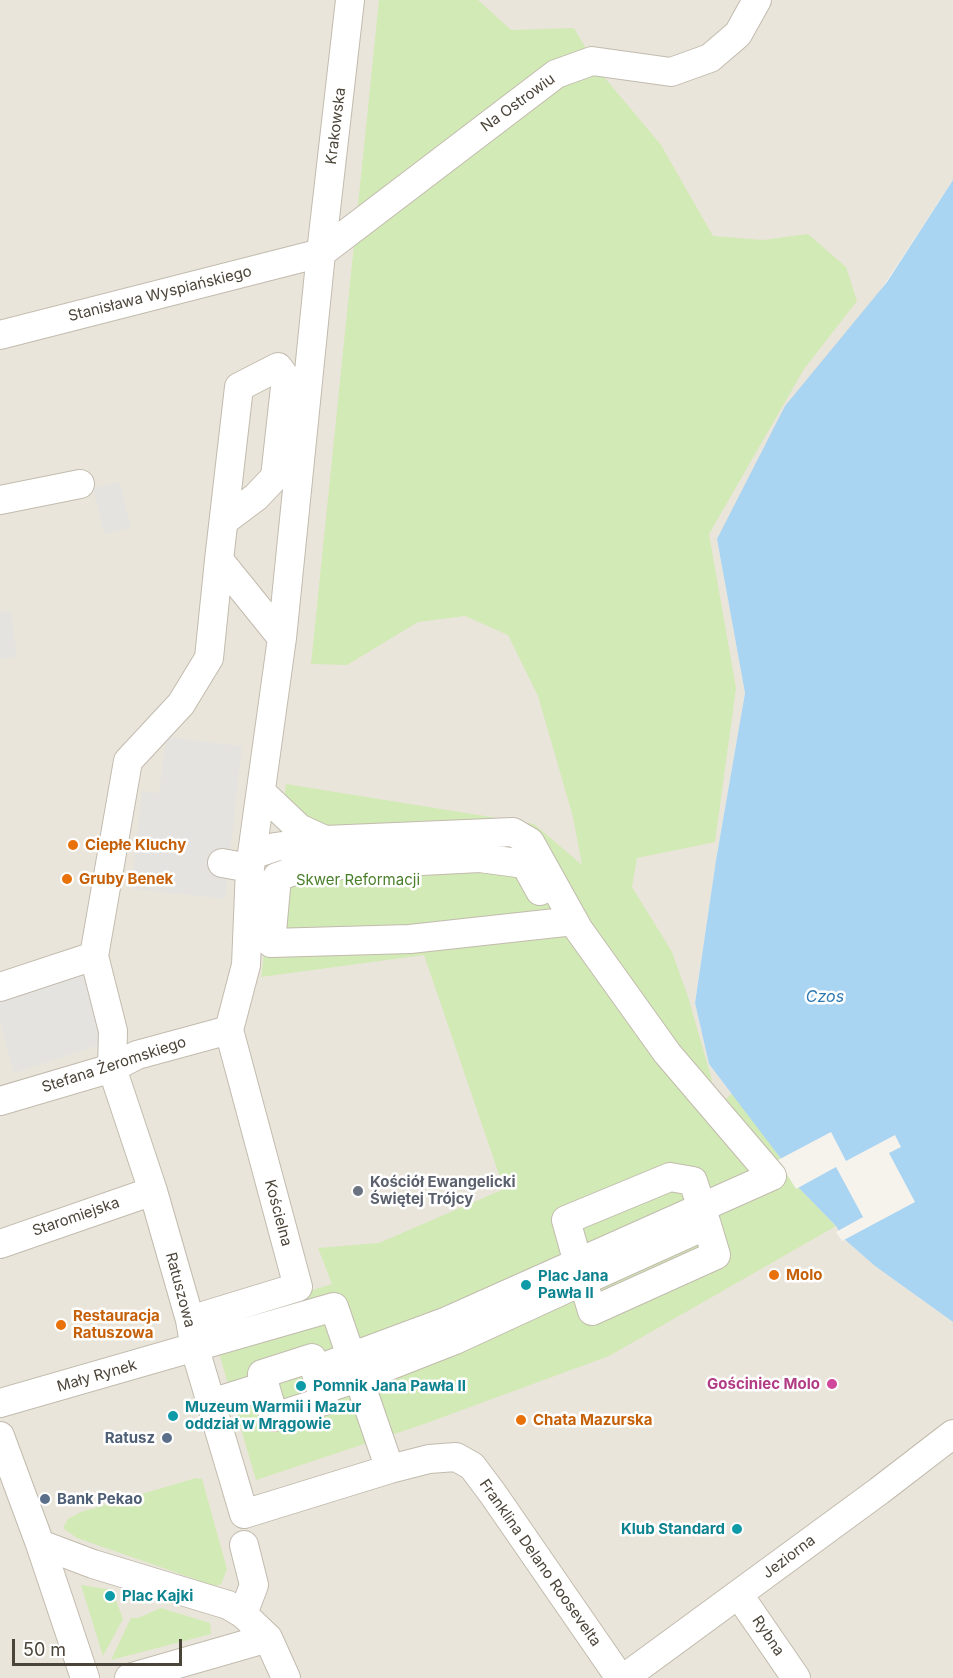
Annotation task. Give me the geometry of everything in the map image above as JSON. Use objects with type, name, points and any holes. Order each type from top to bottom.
[{"type":"street","name":"Krakowska","points":[[228,1030],[246,965],[251,861],[282,638],[321,253],[350,0]]},
{"type":"street","name":"Na Ostrowiu","points":[[321,253],[556,74],[592,61],[671,72],[710,58],[738,34],[757,0]]},
{"type":"street","name":"Stanisława Wyspiańskiego","points":[[0,335],[321,253]]},
{"type":"street","points":[[0,987],[94,956],[128,761],[181,704],[208,658],[238,387],[278,367],[286,378],[275,477],[256,497],[224,521]]},
{"type":"street","points":[[0,500],[80,483]]},
{"type":"street","points":[[219,560],[282,638]]},
{"type":"street","points":[[262,793],[299,828],[325,840]]},
{"type":"street","points":[[222,863],[251,861],[275,847],[325,840],[513,831],[530,842],[564,922]]},
{"type":"street","points":[[271,943],[277,877],[305,867],[480,858],[525,864],[564,922],[667,1053],[772,1176],[704,1216],[581,1271],[447,1321],[355,1368],[318,1380]]},
{"type":"street","points":[[246,965],[271,943],[410,939],[564,922]]},
{"type":"street","name":"Ratuszowa","points":[[94,956],[113,1031],[112,1068],[153,1191],[190,1320],[195,1349],[244,1514]]},
{"type":"street","name":"Stefana Żeromskiego","points":[[0,1101],[112,1068],[137,1055],[228,1030]]},
{"type":"street","name":"Kościelna","points":[[190,1320],[298,1287],[228,1030]]},
{"type":"street","points":[[670,1177],[693,1181],[716,1255],[592,1311],[581,1271],[566,1220],[670,1177]]},
{"type":"street","name":"Staromiejska","points":[[0,1244],[153,1191]]},
{"type":"street","name":"Mały Rynek","points":[[0,1403],[195,1349],[334,1307],[355,1368]]},
{"type":"street","points":[[312,1358],[324,1401],[274,1417],[265,1386],[262,1374],[312,1358]]},
{"type":"street","points":[[355,1368],[386,1458]]},
{"type":"street","points":[[211,1403],[265,1386]]},
{"type":"street","name":"Jeziorna","points":[[622,1678],[739,1595],[953,1434]]},
{"type":"street","points":[[0,1436],[40,1544],[85,1678]]},
{"type":"street","name":"Franklina Delano Roosevelta","points":[[244,1514],[390,1469],[429,1460],[456,1457],[472,1466],[622,1678]]},
{"type":"street","points":[[40,1544],[93,1564],[228,1605],[243,1614],[268,1638],[286,1678]]},
{"type":"street","points":[[243,1614],[254,1585],[244,1545]]},
{"type":"street","name":"Rybna","points":[[739,1595],[796,1678]]},
{"type":"street","points":[[129,1678],[268,1638]]},
{"type":"shaded area","points":[[0,0],[953,0],[953,180],[717,539],[745,693],[716,860],[695,1003],[709,1064],[782,1160],[796,1185],[836,1226],[843,1238],[875,1266],[953,1322],[953,1678],[0,1678]]},
{"type":"shaded area","points":[[120,482],[131,528],[104,534],[93,488]]},
{"type":"shaded area","points":[[11,611],[17,657],[0,659],[0,612]]},
{"type":"shaded area","points":[[166,737],[242,746],[225,899],[131,889],[142,791],[159,793]]},
{"type":"shaded area","points":[[87,967],[108,1042],[14,1073],[0,1023],[0,996]]},
{"type":"green space","name":"Skwer Reformacji","points":[[379,0],[478,0],[511,30],[574,28],[599,71],[661,145],[713,236],[763,240],[808,234],[846,267],[857,301],[804,369],[709,534],[736,688],[715,842],[637,858],[632,887],[672,952],[688,997],[712,1080],[705,1116],[733,1093],[782,1160],[796,1185],[836,1226],[609,1356],[424,1424],[256,1480],[210,1322],[332,1284],[318,1248],[379,1243],[504,1189],[424,955],[261,977],[286,784],[534,824],[582,865],[573,817],[538,696],[508,635],[465,616],[418,622],[347,665],[311,664]]},
{"type":"green space","points":[[196,1478],[202,1479],[227,1569],[221,1584],[215,1586],[77,1538],[63,1528],[68,1519],[81,1512]]},
{"type":"green space","points":[[81,1585],[112,1590],[123,1619],[103,1656]]},
{"type":"green space","points":[[161,1608],[210,1623],[211,1634],[111,1660],[131,1618],[138,1618]]},
{"type":"water","name":"Czos","points":[[953,180],[953,1322],[875,1266],[843,1238],[836,1226],[796,1185],[782,1160],[709,1064],[695,1003],[716,860],[745,693],[717,539],[785,406],[887,282]]},
{"type":"pier","points":[[831,1132],[846,1161],[895,1135],[901,1147],[889,1153],[915,1202],[842,1241],[836,1232],[863,1217],[836,1167],[796,1189],[778,1160]]},
{"type":"place","name":"Ciepłe Kluchy","points":[[73,845]]},
{"type":"place","name":"Gruby Benek","points":[[67,879]]},
{"type":"place","name":"Kościół Ewangelicki Świętej Trójcy","points":[[358,1191]]},
{"type":"place","name":"Molo","points":[[774,1275]]},
{"type":"place","name":"Plac Jana Pawła II","points":[[526,1285]]},
{"type":"place","name":"Restauracja Ratuszowa","points":[[61,1325]]},
{"type":"place","name":"Gościniec Molo","points":[[832,1384]]},
{"type":"place","name":"Pomnik Jana Pawła II","points":[[301,1386]]},
{"type":"place","name":"Muzeum Warmii i Mazur oddział w Mrągowie","points":[[173,1416]]},
{"type":"place","name":"Chata Mazurska","points":[[521,1420]]},
{"type":"place","name":"Ratusz","points":[[167,1438]]},
{"type":"place","name":"Bank Pekao","points":[[45,1499]]},
{"type":"place","name":"Klub Standard","points":[[737,1529]]},
{"type":"place","name":"Plac Kajki","points":[[110,1596]]}]
